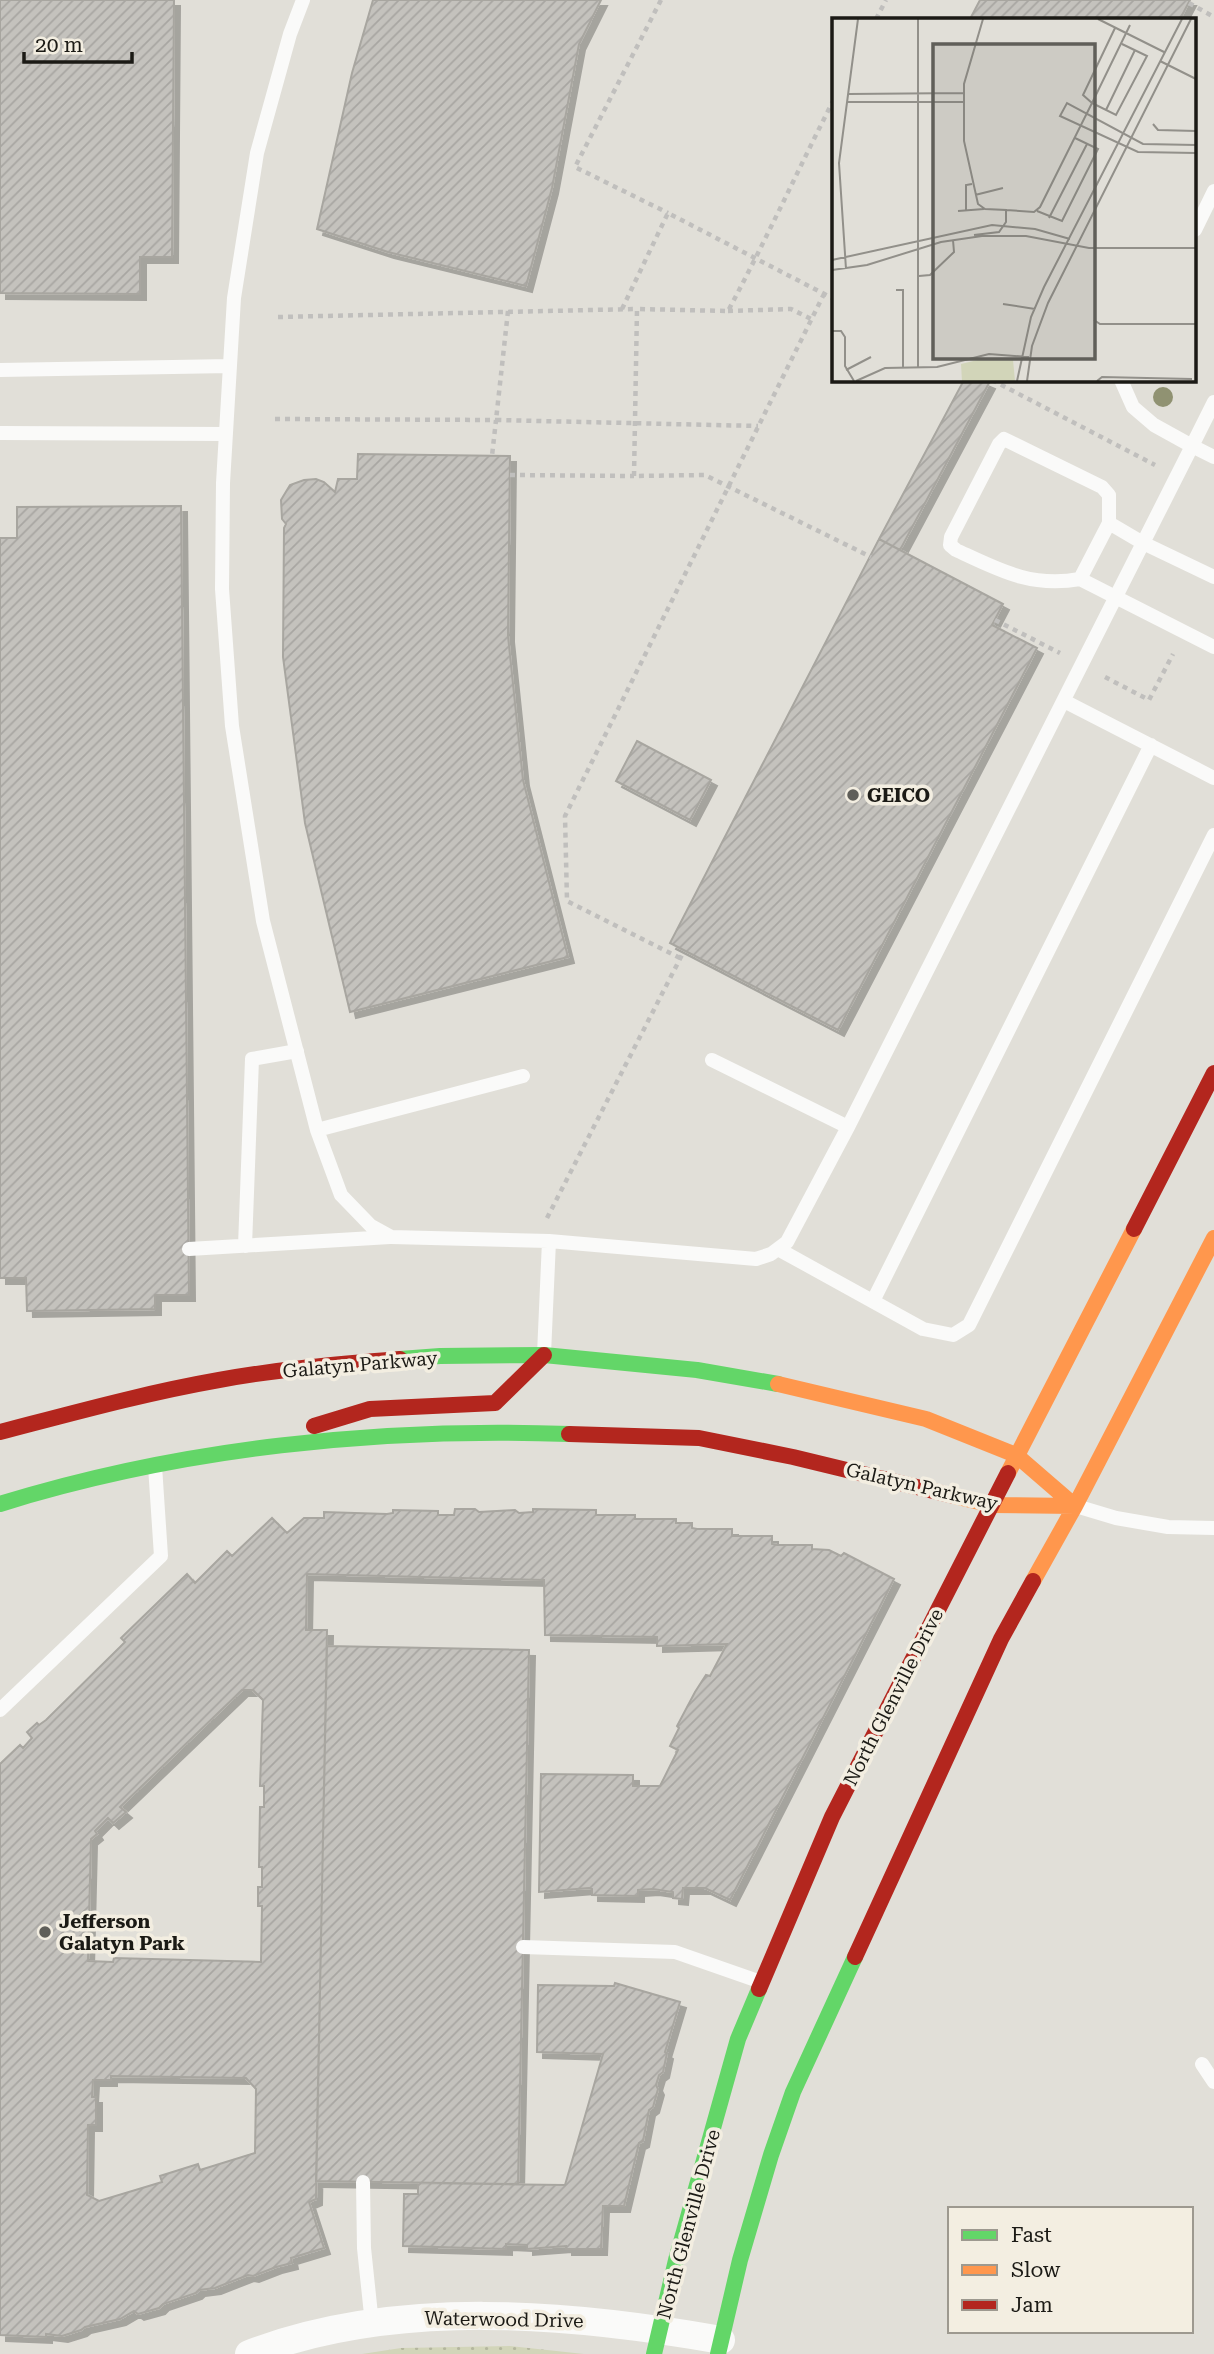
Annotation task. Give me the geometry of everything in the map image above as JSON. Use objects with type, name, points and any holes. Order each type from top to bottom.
[{"type":"street","name":"North Glenville Drive","points":[[657,2341],[676,2260],[738,2039],[832,1817],[1214,1073]]},
{"type":"street","points":[[719,2347],[740,2260],[793,2092],[1001,1639],[1075,1506],[1214,1238]]},
{"type":"street","name":"Galatyn Parkway","points":[[0,1432],[132,1398],[297,1368],[440,1356],[544,1355],[697,1370],[765,1381],[926,1419],[1016,1455],[1075,1506]]},
{"type":"street","points":[[228,1452],[370,1409],[495,1404],[544,1355]]},
{"type":"street","name":"Galatyn Parkway","points":[[0,1504],[61,1485],[228,1452],[366,1438],[522,1432],[699,1438],[793,1457],[992,1506],[1075,1506]]},
{"type":"street","name":"Waterwood Drive","points":[[249,2354],[285,2340],[418,2317],[510,2316],[657,2341],[719,2347]]},
{"type":"lane","points":[[303,0],[290,34],[257,152],[234,298],[226,434],[222,589],[232,726],[263,921],[317,1130],[341,1195],[371,1226],[391,1237]]},
{"type":"lane","points":[[1196,228],[1214,191]]},
{"type":"lane","points":[[0,370],[230,366]]},
{"type":"lane","points":[[1122,382],[1133,407],[1154,425],[1214,457]]},
{"type":"lane","points":[[189,1250],[391,1237],[548,1241],[756,1259],[771,1254],[787,1242],[848,1127],[1214,402]]},
{"type":"lane","points":[[0,433],[226,434]]},
{"type":"lane","points":[[1080,579],[1109,523],[1109,495],[1101,487],[1012,440],[1004,439],[999,443],[951,537],[950,545],[1013,576],[1058,583],[1080,579],[1214,647]]},
{"type":"lane","points":[[1109,523],[1214,578]]},
{"type":"lane","points":[[1064,701],[1214,778]]},
{"type":"lane","points":[[873,1301],[1151,745]]},
{"type":"lane","points":[[778,1249],[923,1329],[947,1335],[961,1332],[969,1325],[1214,835]]},
{"type":"lane","points":[[245,1246],[252,1059],[297,1051]]},
{"type":"lane","points":[[712,1060],[848,1127]]},
{"type":"lane","points":[[317,1130],[523,1076]]},
{"type":"lane","points":[[544,1355],[548,1241]]},
{"type":"lane","points":[[0,1710],[161,1556],[155,1465]]},
{"type":"lane","points":[[1075,1506],[1116,1518],[1168,1527],[1214,1528]]},
{"type":"lane","points":[[523,1947],[675,1952],[762,1982]]},
{"type":"lane","points":[[1202,2064],[1214,2081]]},
{"type":"lane","points":[[363,2182],[364,2248],[372,2324]]},
{"type":"path","points":[[661,0],[575,167],[832,298]]},
{"type":"path","points":[[877,18],[886,0]]},
{"type":"path","points":[[1189,3],[1214,17]]},
{"type":"path","points":[[727,311],[756,259],[832,103]]},
{"type":"path","points":[[622,309],[668,214]]},
{"type":"path","points":[[680,958],[567,901],[565,816],[824,294]]},
{"type":"path","points":[[278,317],[622,309],[791,309],[811,319]]},
{"type":"path","points":[[634,476],[638,309]]},
{"type":"path","points":[[492,456],[508,311]]},
{"type":"path","points":[[996,382],[1177,476]]},
{"type":"path","points":[[275,419],[635,422],[758,426]]},
{"type":"path","points":[[510,475],[705,475],[870,557]]},
{"type":"path","points":[[548,1241],[547,1217],[684,951]]},
{"type":"green space","points":[[510,2346],[584,2354],[362,2354],[401,2348]]},
{"type":"building","points":[[0,0],[174,0],[172,257],[140,257],[140,294],[0,293]]},
{"type":"building","points":[[373,0],[601,0],[579,44],[552,188],[526,286],[388,252],[317,229],[352,73]]},
{"type":"building","points":[[980,0],[1190,0],[1181,18],[971,18]]},
{"type":"building","points":[[963,382],[989,383],[900,550],[879,539]]},
{"type":"building","points":[[358,454],[510,456],[508,636],[523,780],[568,957],[350,1012],[305,823],[283,657],[286,524],[282,519],[281,500],[290,485],[304,480],[316,479],[324,482],[335,492],[338,479],[357,479]]},
{"type":"building","points":[[181,506],[189,1295],[155,1295],[155,1309],[27,1311],[26,1278],[0,1278],[0,538],[17,538],[17,507]]},
{"type":"building","points":[[879,539],[1003,604],[992,625],[1037,648],[838,1030],[670,943]]},
{"type":"building","points":[[637,741],[711,780],[690,820],[616,781]]},
{"type":"building","name":"Jefferson Galatyn Park","points":[[455,1509],[475,1509],[479,1512],[515,1510],[519,1513],[533,1512],[533,1509],[596,1510],[596,1515],[676,1519],[676,1523],[692,1523],[692,1528],[732,1529],[732,1536],[772,1536],[772,1544],[812,1545],[812,1549],[829,1550],[841,1556],[844,1553],[894,1579],[730,1900],[705,1888],[683,1888],[682,1899],[673,1898],[673,1892],[653,1889],[638,1890],[638,1896],[592,1895],[592,1889],[589,1888],[539,1892],[541,1774],[633,1775],[633,1786],[660,1786],[678,1750],[670,1746],[679,1728],[677,1726],[695,1692],[706,1675],[710,1676],[727,1644],[657,1646],[657,1637],[545,1635],[544,1580],[307,1574],[306,1630],[327,1630],[316,2199],[309,2202],[324,2248],[291,2258],[292,2263],[253,2276],[248,2275],[215,2288],[199,2290],[159,2308],[138,2314],[134,2311],[120,2319],[85,2327],[62,2336],[0,2335],[0,1764],[20,1745],[23,1748],[32,1738],[27,1732],[37,1723],[39,1725],[46,1720],[120,1647],[125,1642],[121,1638],[187,1574],[195,1583],[227,1551],[232,1556],[272,1518],[287,1533],[304,1518],[324,1518],[324,1512],[387,1514],[393,1513],[393,1510],[438,1511],[438,1515],[454,1515]],"holes":[[[242,1690],[253,1690],[263,1700],[260,1786],[264,1786],[264,1807],[260,1807],[259,1867],[262,1867],[262,1887],[258,1887],[258,1906],[262,1906],[261,1962],[114,1958],[113,1962],[88,1961],[91,1839],[97,1834],[95,1831],[108,1818],[113,1823],[126,1812],[120,1807]],[[111,2076],[246,2078],[256,2089],[255,2153],[200,2170],[198,2164],[160,2176],[162,2182],[99,2201],[87,2195],[88,2125],[96,2125],[96,2097],[92,2097],[93,2080],[111,2080]]]},
{"type":"building","points":[[327,1646],[529,1650],[518,2184],[316,2181]]},
{"type":"building","points":[[615,1983],[680,2002],[665,2052],[663,2072],[656,2085],[658,2089],[653,2107],[649,2110],[643,2141],[639,2143],[624,2206],[603,2206],[601,2249],[566,2249],[566,2246],[527,2249],[527,2245],[506,2244],[506,2249],[403,2246],[404,2194],[418,2194],[418,2183],[565,2185],[603,2054],[537,2052],[538,1985],[614,1986]]},
{"type":"traffic: fast","points":[[400,1359],[544,1355],[697,1370],[778,1384]]},
{"type":"traffic: fast","points":[[0,1504],[138,1468],[281,1445],[426,1434],[569,1434]]},
{"type":"traffic: fast","points":[[718,2354],[740,2260],[771,2155],[793,2092],[855,1957]]},
{"type":"traffic: fast","points":[[654,2354],[676,2260],[738,2039],[759,1989]]},
{"type":"traffic: slow","points":[[1008,1473],[1134,1229]]},
{"type":"traffic: slow","points":[[1033,1581],[1075,1506],[1214,1238]]},
{"type":"traffic: slow","points":[[778,1384],[926,1419],[1016,1455],[1075,1506]]},
{"type":"traffic: slow","points":[[954,1496],[992,1505],[1075,1506]]},
{"type":"traffic: jam","points":[[1134,1229],[1214,1073]]},
{"type":"traffic: jam","points":[[314,1426],[370,1409],[495,1403],[544,1355]]},
{"type":"traffic: jam","points":[[0,1432],[191,1385],[287,1370],[400,1359]]},
{"type":"traffic: jam","points":[[569,1434],[699,1438],[793,1457],[954,1496]]},
{"type":"traffic: jam","points":[[759,1989],[832,1817],[1008,1473]]},
{"type":"traffic: jam","points":[[855,1957],[1001,1639],[1033,1581]]},
{"type":"place","name":"GEICO","points":[[853,795]]},
{"type":"place","name":"Jefferson Galatyn Park","points":[[45,1932]]}]
